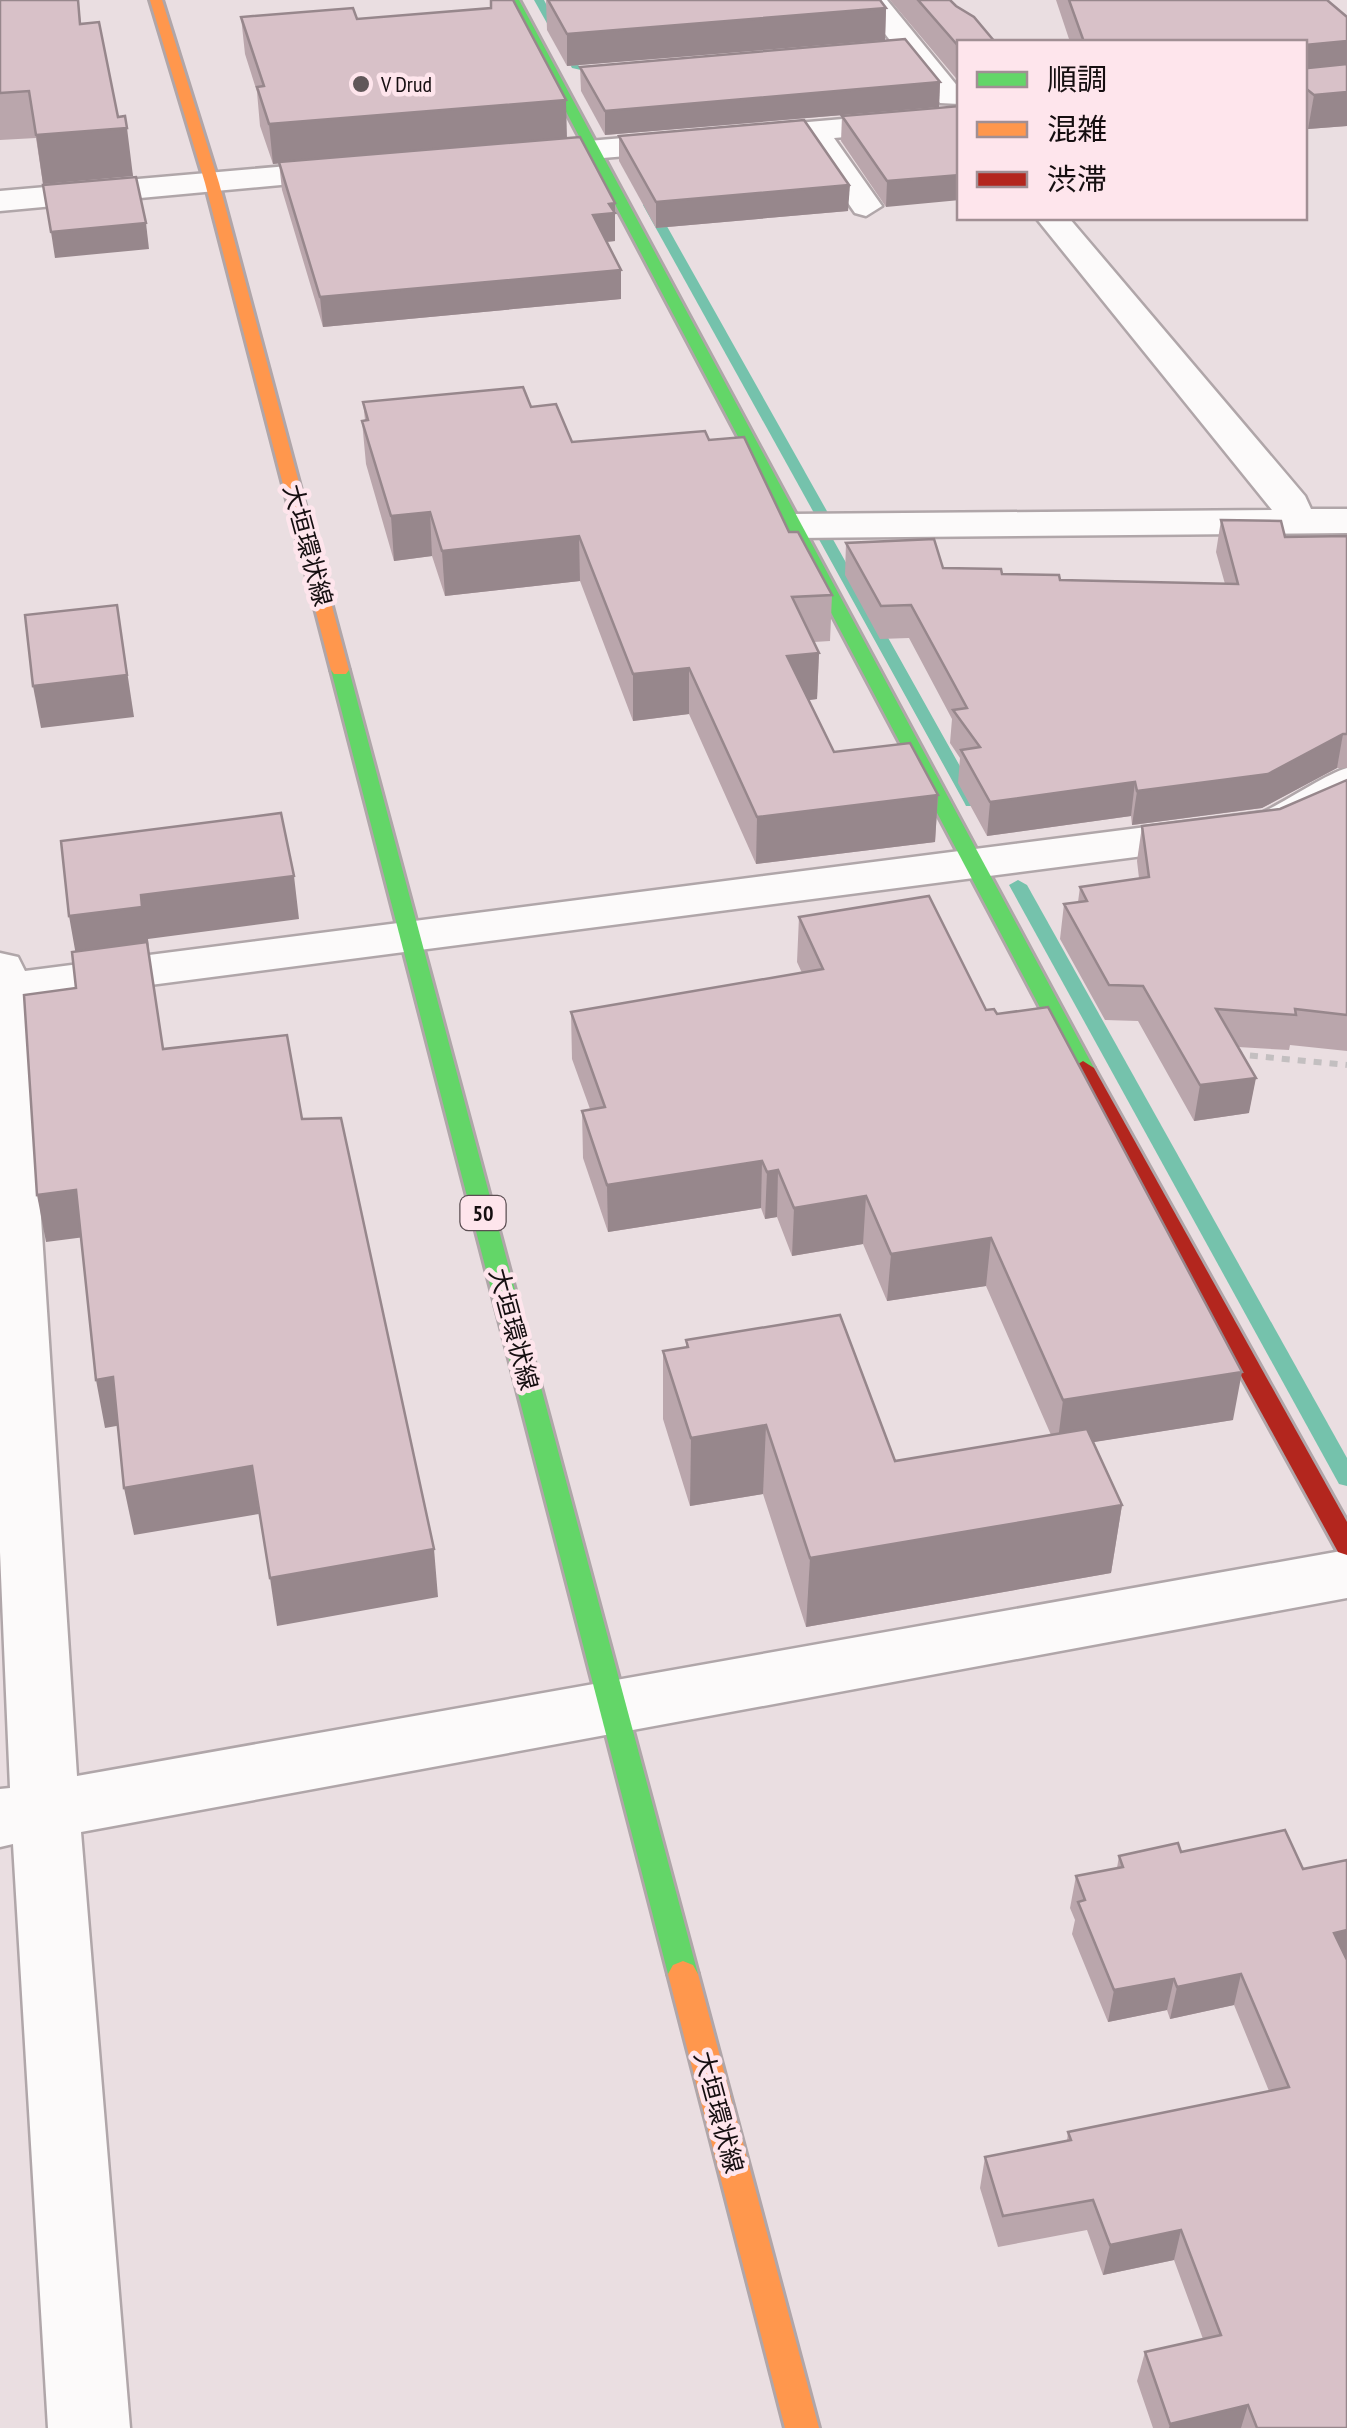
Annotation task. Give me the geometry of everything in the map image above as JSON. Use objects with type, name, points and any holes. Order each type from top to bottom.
[{"type":"main road","name":"大垣環状線","points":[[156,0],[212,183],[802,2428]]},
{"type":"main road","points":[[513,0],[792,526],[1347,1545]]},
{"type":"street","points":[[872,0],[957,103]]},
{"type":"street","points":[[873,53],[912,50]]},
{"type":"street","points":[[557,80],[596,76]]},
{"type":"street","points":[[497,158],[957,118]]},
{"type":"street","points":[[814,131],[866,206]]},
{"type":"street","points":[[0,200],[383,168]]},
{"type":"street","points":[[1054,220],[1291,504],[1293,521]]},
{"type":"street","points":[[792,526],[1347,520]]},
{"type":"street","points":[[89,2428],[22,1814],[1,982],[411,938],[1274,825],[1331,797],[1347,782]]},
{"type":"street","points":[[22,1814],[1347,1574]]},
{"type":"path","points":[[1214,1052],[1347,1065]]},
{"type":"building","points":[[0,0],[78,0],[80,24],[99,22],[118,117],[125,116],[127,128],[36,135],[29,91],[0,93]]},
{"type":"building","points":[[491,0],[513,0],[566,100],[269,124],[257,87],[264,86],[241,17],[353,8],[357,19],[491,8]]},
{"type":"building","points":[[548,0],[880,0],[886,8],[567,34]]},
{"type":"building","points":[[918,0],[950,0],[974,17],[993,40],[957,40],[957,45]]},
{"type":"building","points":[[1069,0],[1327,0],[1347,17],[1347,41],[1307,45],[1307,40],[1083,40]]},
{"type":"building","points":[[905,39],[940,82],[605,111],[580,67]]},
{"type":"building","points":[[1347,64],[1347,92],[1314,95],[1307,89],[1307,68]]},
{"type":"building","points":[[957,106],[957,175],[887,181],[842,116]]},
{"type":"building","points":[[804,120],[849,185],[656,202],[619,136]]},
{"type":"building","points":[[580,137],[615,203],[609,204],[615,213],[593,215],[621,270],[320,297],[279,162]]},
{"type":"building","points":[[136,177],[146,223],[51,232],[43,185]]},
{"type":"building","points":[[523,387],[531,407],[556,404],[572,442],[705,431],[709,440],[744,437],[789,532],[798,532],[832,595],[792,597],[819,653],[787,656],[834,752],[910,743],[938,795],[757,817],[689,668],[633,674],[579,536],[442,551],[430,512],[391,516],[362,421],[368,420],[363,402]]},
{"type":"building","points":[[1221,520],[1281,521],[1285,537],[1347,536],[1347,734],[1268,774],[1137,791],[1135,782],[990,802],[961,750],[980,747],[953,710],[967,708],[911,605],[881,606],[846,543],[934,539],[943,568],[1001,569],[1002,574],[1059,575],[1060,580],[1238,584]]},
{"type":"building","points":[[117,605],[127,675],[33,686],[25,615]]},
{"type":"building","points":[[1347,780],[1347,1015],[1295,1009],[1296,1015],[1216,1009],[1256,1078],[1200,1085],[1143,986],[1109,985],[1064,904],[1087,901],[1080,887],[1149,877],[1142,826],[1280,809]]},
{"type":"building","points":[[281,813],[294,876],[141,895],[142,907],[69,916],[61,841]]},
{"type":"building","points":[[929,896],[986,1010],[994,1009],[997,1014],[1048,1007],[1242,1372],[1063,1400],[991,1238],[891,1254],[866,1196],[794,1208],[778,1170],[767,1172],[762,1161],[607,1185],[582,1111],[605,1107],[571,1012],[823,969],[799,917]]},
{"type":"building","points":[[147,942],[163,1049],[287,1035],[302,1119],[341,1118],[434,1549],[270,1578],[252,1466],[124,1488],[113,1377],[96,1380],[76,1190],[37,1195],[24,995],[76,988],[72,952]]},
{"type":"building","points":[[840,1315],[895,1461],[1087,1429],[1122,1505],[810,1558],[766,1425],[691,1438],[663,1351],[688,1347],[686,1340]]},
{"type":"building","points":[[1285,1830],[1303,1869],[1347,1860],[1347,1930],[1334,1933],[1347,1960],[1347,2428],[1257,2428],[1248,2405],[1170,2424],[1145,2352],[1221,2335],[1181,2230],[1110,2245],[1093,2200],[1003,2216],[985,2157],[1071,2140],[1068,2132],[1289,2087],[1241,1974],[1177,1987],[1174,1979],[1114,1990],[1078,1902],[1085,1900],[1076,1876],[1123,1867],[1119,1856],[1178,1843],[1181,1852]]},
{"type":"waterway","points":[[539,0],[577,68]]},
{"type":"waterway","points":[[649,205],[821,513]]},
{"type":"waterway","points":[[823,534],[972,802]]},
{"type":"waterway","points":[[1018,885],[1347,1478]]},
{"type":"traffic: fast","points":[[513,0],[1083,1068]]},
{"type":"traffic: fast","points":[[340,670],[683,1974]]},
{"type":"traffic: slow","points":[[156,0],[212,183],[340,670]]},
{"type":"traffic: slow","points":[[683,1974],[802,2428]]},
{"type":"traffic: jam","points":[[1083,1068],[1347,1545]]},
{"type":"place","name":"V Drud","points":[[361,84]]}]
